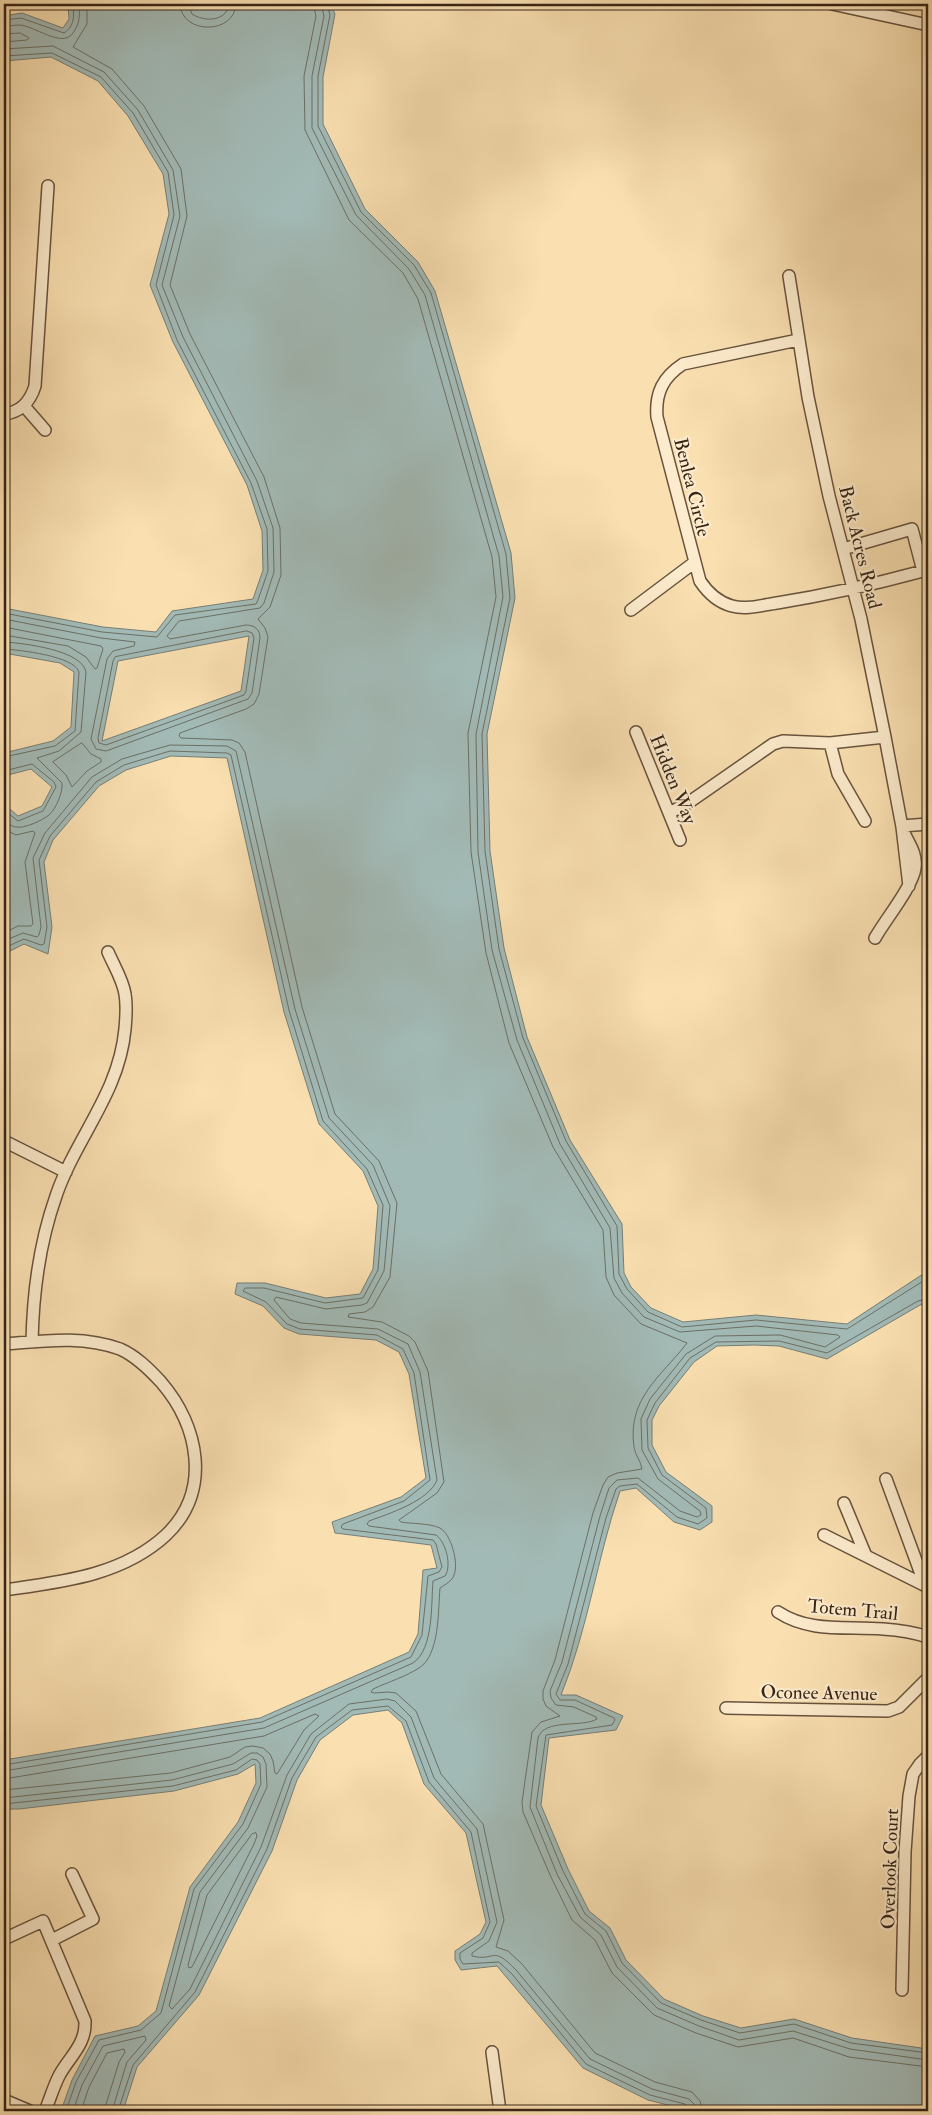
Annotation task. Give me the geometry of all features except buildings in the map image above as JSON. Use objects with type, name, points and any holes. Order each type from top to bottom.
[{"type":"street","points":[[832,4],[928,25]]},
{"type":"street","points":[[4,414],[15,412],[25,406],[34,386],[48,186]]},
{"type":"street","name":"Back Acres Road","points":[[789,276],[798,340],[829,496],[854,590],[902,826],[909,886],[875,938]]},
{"type":"street","name":"Benlea Circle","points":[[798,340],[683,364],[672,371],[662,382],[657,399],[657,417],[700,581],[707,592],[720,602],[744,608],[854,590],[923,571],[912,529],[843,549]]},
{"type":"street","points":[[25,406],[45,430]]},
{"type":"street","points":[[631,610],[695,562]]},
{"type":"street","name":"Hidden Way","points":[[636,732],[680,840]]},
{"type":"street","points":[[669,813],[688,803],[773,744],[783,741],[830,742],[885,738]]},
{"type":"street","points":[[830,742],[838,774],[865,821]]},
{"type":"street","points":[[902,826],[928,824]]},
{"type":"street","points":[[32,1342],[36,1271],[56,1195],[66,1172],[104,1101],[123,1048],[126,1018],[125,994],[119,975],[108,952]]},
{"type":"street","points":[[4,1141],[66,1172]]},
{"type":"street","points":[[4,1344],[78,1339],[122,1350],[134,1357],[168,1391],[184,1416],[195,1448],[196,1466],[195,1485],[189,1503],[180,1519],[165,1535],[145,1550],[107,1570],[56,1583],[4,1590]]},
{"type":"street","points":[[886,1479],[927,1586]]},
{"type":"street","points":[[844,1503],[866,1556]]},
{"type":"street","points":[[824,1535],[927,1586]]},
{"type":"street","name":"Totem Trail","points":[[778,1612],[801,1624],[818,1628],[881,1628],[905,1631],[928,1637]]},
{"type":"street","name":"Oconee Avenue","points":[[726,1708],[888,1711],[899,1707],[928,1678]]},
{"type":"street","name":"Overlook Court","points":[[902,1990],[905,1852],[909,1796],[914,1774],[928,1756]]},
{"type":"street","points":[[52,1940],[93,1919],[72,1874]]},
{"type":"street","points":[[4,1939],[43,1920],[85,2021],[86,2032],[82,2043],[60,2074],[45,2111]]},
{"type":"street","points":[[492,2052],[500,2111]]},
{"type":"street","points":[[4,2100],[30,2111]]},
{"type":"water","points":[[68,4],[195,4],[205,9],[217,6],[217,4],[331,4],[335,14],[323,77],[323,124],[365,209],[418,262],[435,291],[511,553],[515,598],[487,734],[490,851],[504,948],[527,1037],[570,1140],[622,1224],[624,1273],[631,1287],[651,1308],[683,1322],[756,1315],[847,1324],[923,1274],[928,1273],[928,1303],[920,1305],[827,1359],[779,1346],[717,1346],[694,1362],[659,1406],[652,1420],[652,1445],[666,1472],[712,1506],[712,1522],[700,1530],[674,1522],[636,1488],[620,1491],[578,1645],[561,1695],[576,1695],[623,1716],[616,1730],[549,1738],[541,1805],[568,1869],[589,1911],[610,1928],[626,1960],[664,1999],[703,2016],[741,2028],[794,2019],[852,2038],[928,2049],[928,2111],[692,2111],[648,2100],[583,2068],[497,1966],[461,1970],[455,1960],[455,1951],[480,1934],[486,1922],[466,1833],[424,1784],[402,1723],[388,1710],[353,1715],[320,1740],[297,1780],[272,1851],[199,1995],[137,2067],[123,2111],[61,2111],[72,2080],[95,2036],[138,2026],[156,2011],[190,1887],[238,1822],[256,1783],[255,1764],[238,1774],[174,1791],[19,1809],[4,1809],[4,1760],[260,1718],[409,1652],[418,1634],[423,1570],[437,1568],[431,1545],[335,1533],[332,1522],[401,1497],[426,1478],[409,1374],[399,1352],[376,1340],[299,1334],[284,1328],[263,1306],[235,1294],[237,1283],[265,1283],[326,1298],[360,1294],[373,1269],[378,1206],[363,1171],[319,1124],[284,1012],[227,758],[171,756],[126,770],[99,786],[53,840],[44,862],[52,927],[48,954],[24,944],[4,954],[4,804],[18,816],[42,806],[52,787],[31,769],[4,776],[4,753],[53,741],[71,727],[74,672],[60,663],[4,653],[4,608],[103,627],[156,632],[172,611],[253,599],[263,570],[262,531],[247,485],[173,342],[150,285],[169,214],[163,174],[128,116],[98,81],[51,57],[4,61],[4,16],[22,13],[63,28],[69,19]],"holes":[[[249,636],[241,691],[102,741],[118,661]]]}]
